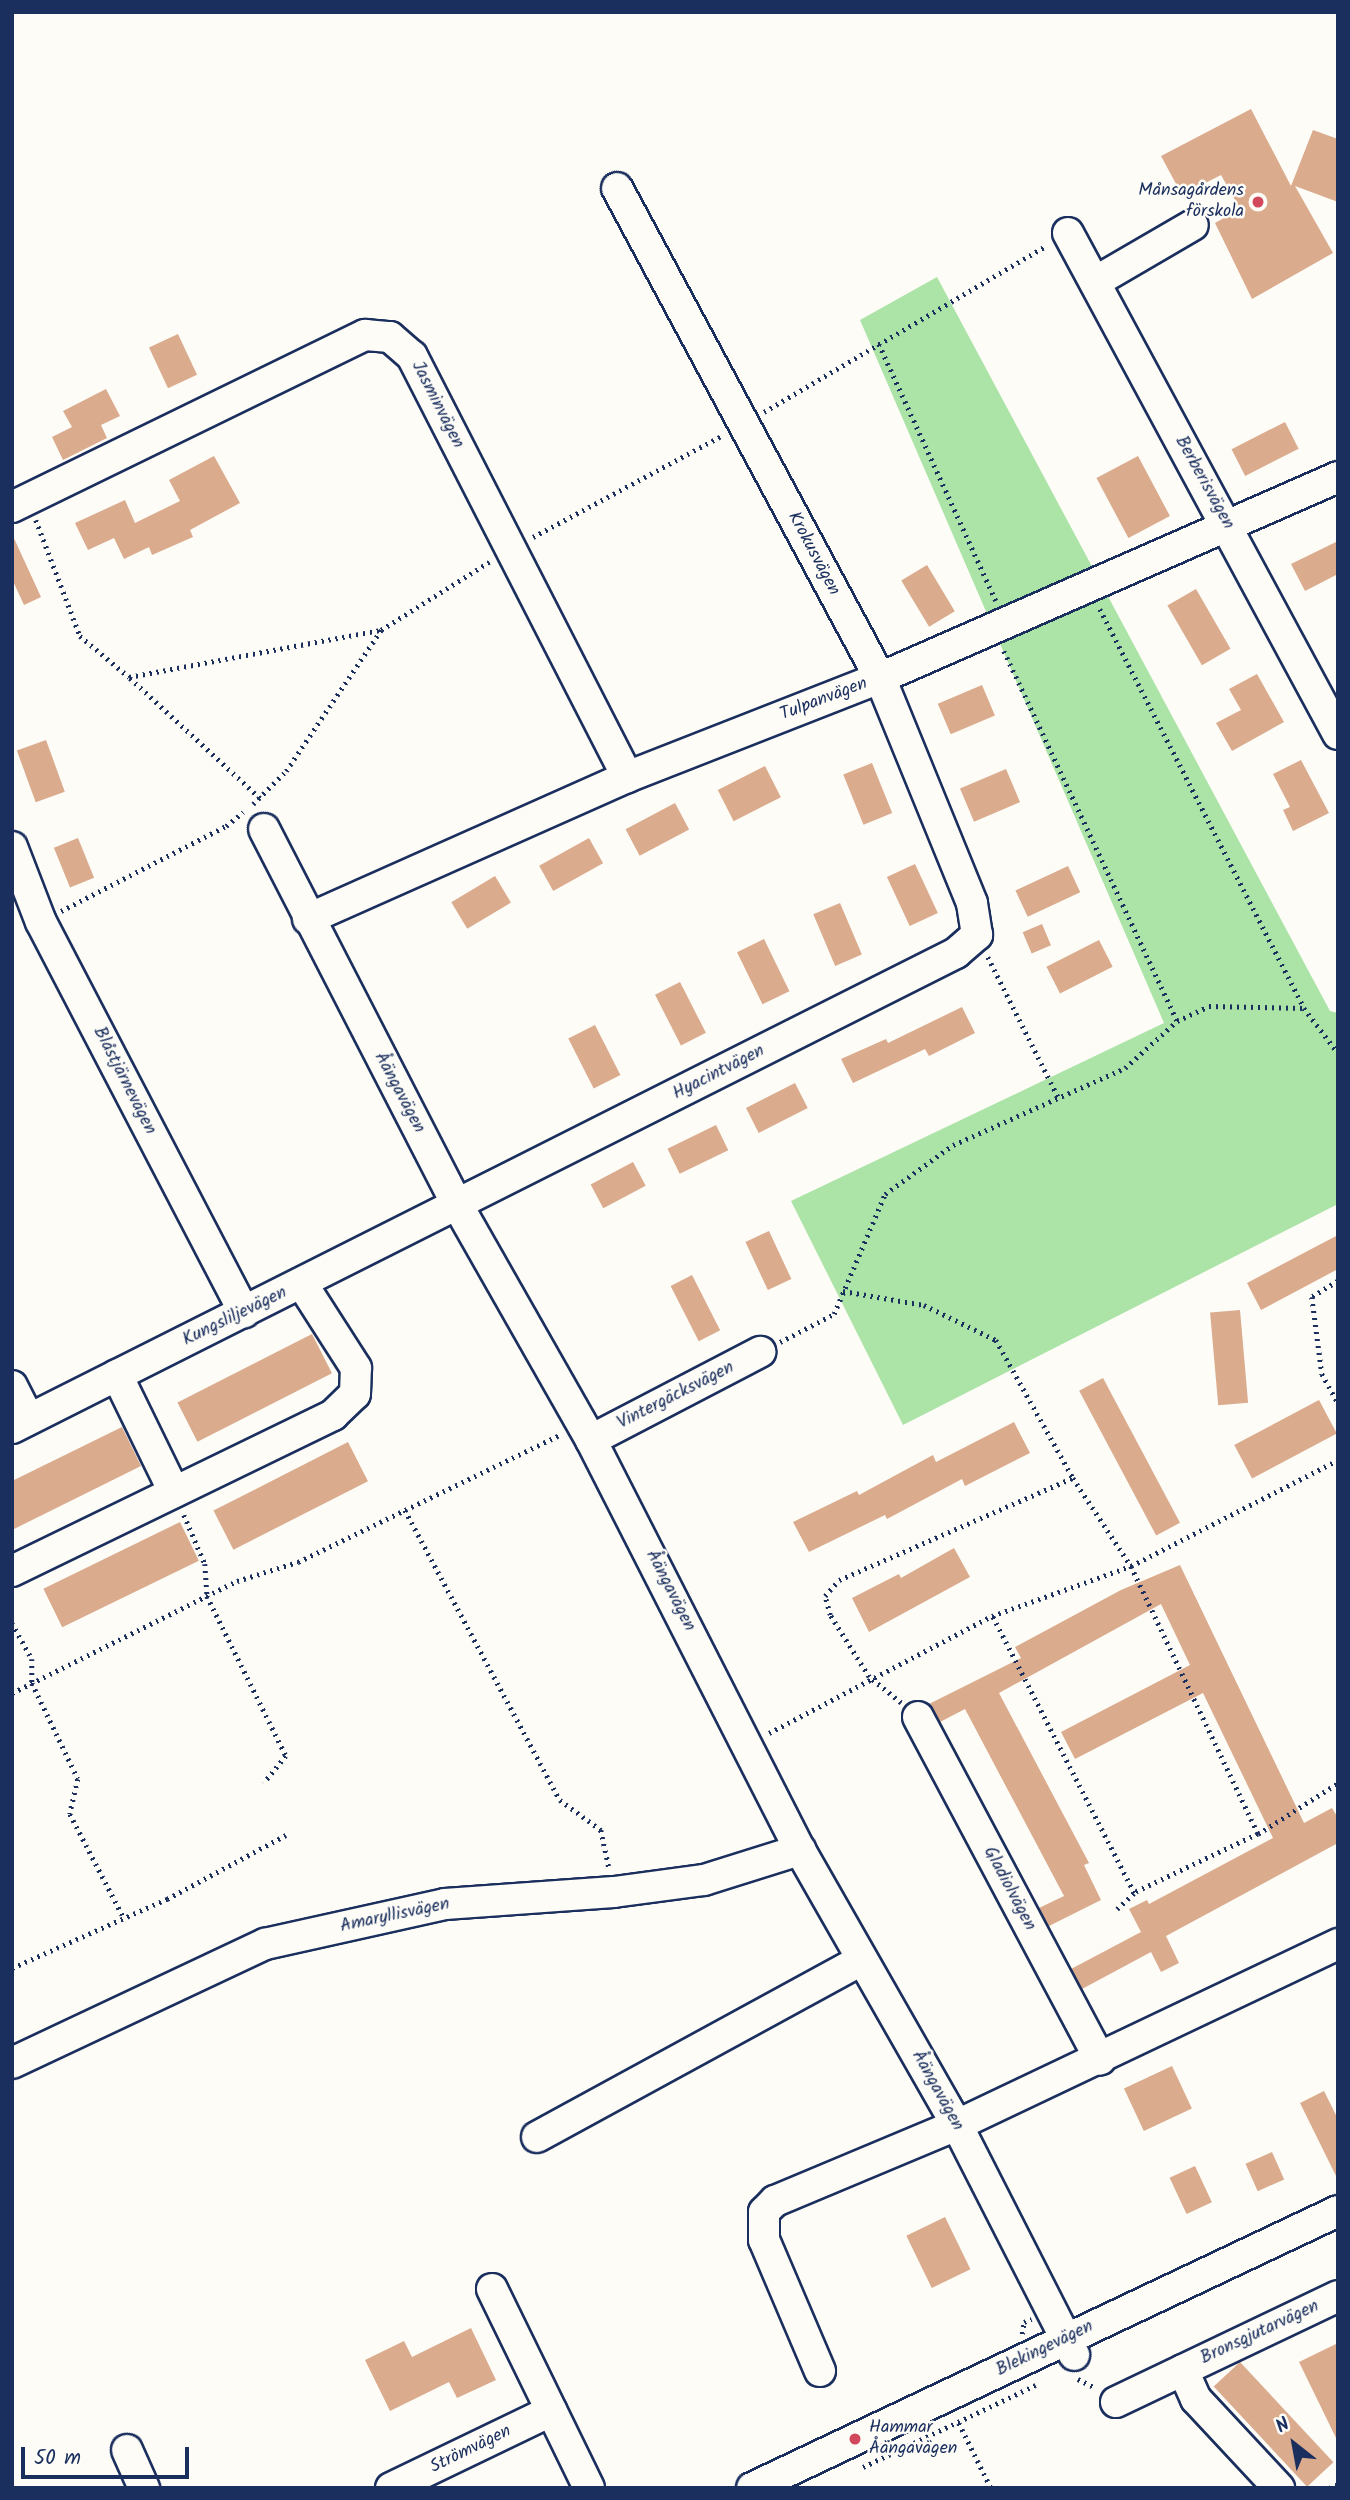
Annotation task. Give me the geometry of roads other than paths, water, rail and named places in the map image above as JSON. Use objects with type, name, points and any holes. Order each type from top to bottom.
[{"type":"street","name":"Krokusvägen","points":[[617,188],[880,678],[972,903],[976,934]]},
{"type":"street","points":[[1095,282],[1194,225]]},
{"type":"street","name":"Berberisvägen","points":[[1068,233],[1338,734]]},
{"type":"street","name":"Jasminvägen","points":[[20,503],[365,335],[390,337],[412,356],[627,777]]},
{"type":"street","name":"Tulpanvägen","points":[[308,919],[627,777],[880,678],[1338,477]]},
{"type":"street","name":"Åängavägen","points":[[264,829],[458,1206],[587,1432],[749,1744],[800,1850],[957,2125],[1071,2357]]},
{"type":"street","name":"Blåstjärnevägen","points":[[12,847],[41,922],[244,1312]]},
{"type":"street","name":"Hyacintvägen","points":[[458,1206],[956,953],[976,934]]},
{"type":"street","name":"Kungsliljevägen","points":[[21,1424],[458,1206]]},
{"type":"street","points":[[12,1571],[333,1415],[355,1394],[356,1368],[302,1284]]},
{"type":"street","name":"Vintergäcksvägen","points":[[587,1432],[760,1352]]},
{"type":"street","points":[[117,1376],[174,1492]]},
{"type":"street","points":[[12,1385],[21,1424]]},
{"type":"street","name":"Gladiolvägen","points":[[918,1717],[1100,2060]]},
{"type":"street","name":"Amaryllisvägen","points":[[12,2063],[265,1944],[445,1904],[614,1892],[704,1880],[800,1850]]},
{"type":"street","points":[[820,2371],[764,2240],[764,2212],[792,2191],[957,2125],[1100,2060],[1338,1944]]},
{"type":"street","points":[[537,2137],[862,1960]]},
{"type":"street","name":"Blekingevägen","points":[[752,2488],[1071,2357],[1338,2211]]},
{"type":"street","name":"Blekingevägen","points":[[796,2488],[1338,2230]]},
{"type":"street","points":[[492,2289],[589,2488]]},
{"type":"street","name":"Bronsgjutarvägen","points":[[1116,2402],[1338,2296]]},
{"type":"street","name":"Bronsgjutarvägen","points":[[1183,2370],[1196,2399],[1279,2488]]},
{"type":"street","name":"Strömvägen","points":[[391,2488],[551,2411]]},
{"type":"street","points":[[127,2450],[145,2488]]},
{"type":"place","name":"Månsagårdens förskola","points":[[1258,202]]},
{"type":"place","name":"Hammar Åängavägen","points":[[855,2439]]}]
